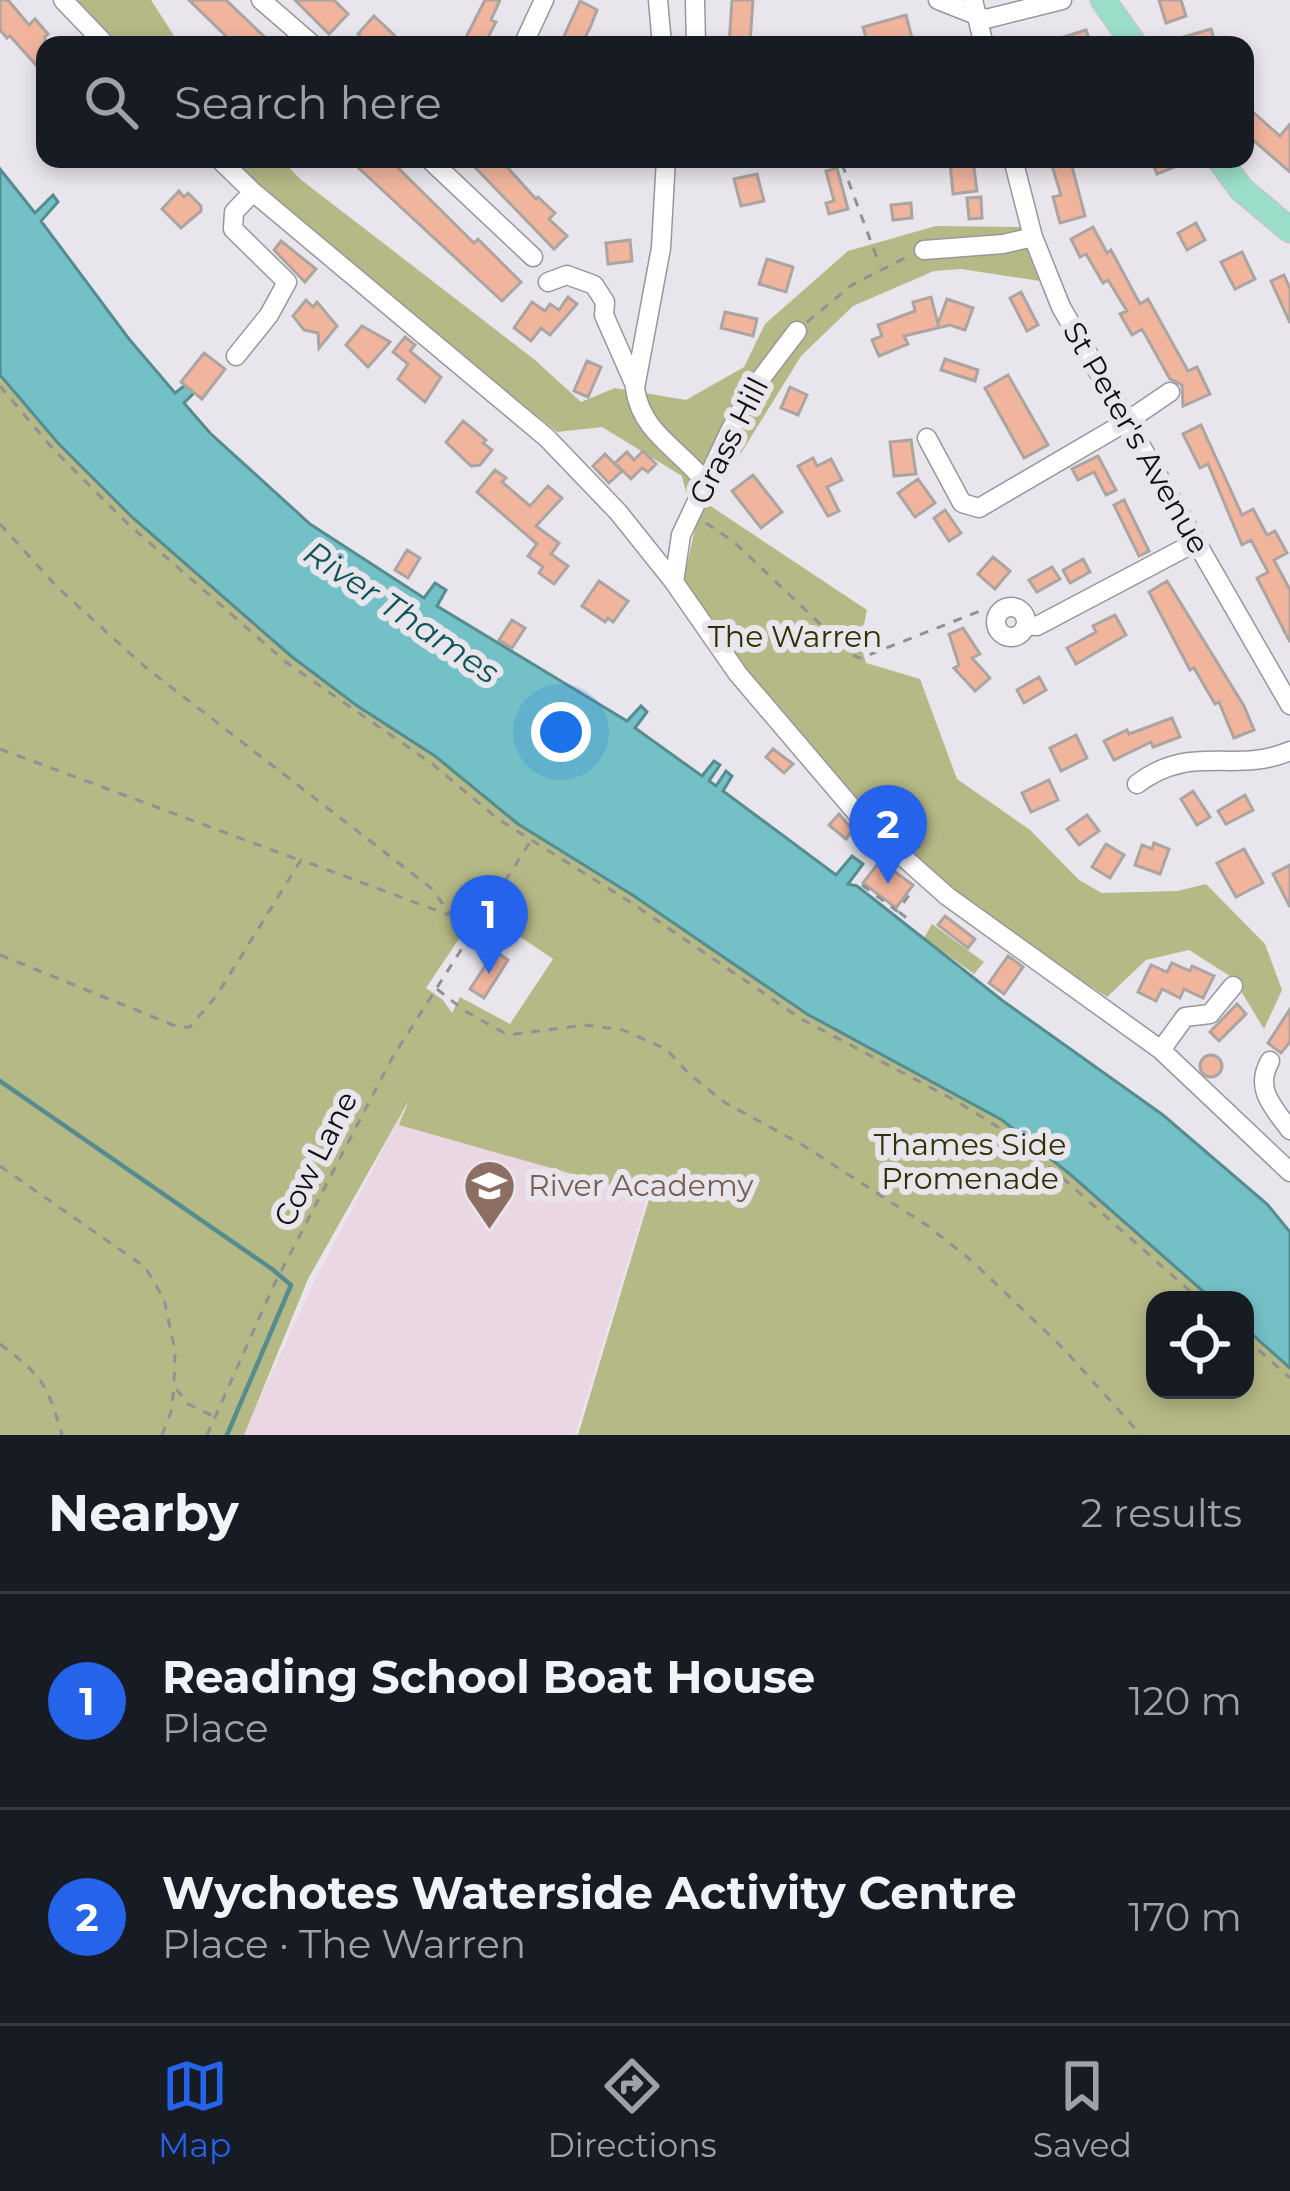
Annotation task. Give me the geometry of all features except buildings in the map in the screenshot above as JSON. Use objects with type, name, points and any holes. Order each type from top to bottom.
[{"type":"main road","points":[[1103,0],[1129,36]]},
{"type":"main road","points":[[1226,168],[1241,189],[1290,230]]},
{"type":"street","points":[[63,0],[97,36]]},
{"type":"street","points":[[261,0],[303,36]]},
{"type":"street","points":[[527,36],[544,0]]},
{"type":"street","points":[[658,0],[661,36]]},
{"type":"street","points":[[695,0],[696,36]]},
{"type":"street","points":[[938,0],[997,18],[1062,0]]},
{"type":"street","points":[[228,168],[547,438],[645,546],[738,674],[865,823],[947,896],[1161,1050],[1290,1172]]},
{"type":"street","points":[[438,168],[533,257]]},
{"type":"street","points":[[635,388],[661,248],[666,168]]},
{"type":"street","name":"St Peter's Avenue","points":[[1015,168],[1033,237],[1061,307],[1290,705]]},
{"type":"street","points":[[236,356],[269,315],[287,282],[232,229],[234,212],[253,193]]},
{"type":"street","points":[[924,250],[1033,237]]},
{"type":"street","points":[[548,282],[567,275],[594,285],[625,356],[638,410],[706,483]]},
{"type":"street","name":"Grass Hill","points":[[674,582],[681,535],[750,393],[797,331]]},
{"type":"street","points":[[927,438],[962,503],[979,508],[1170,392]]},
{"type":"street","name":"Grass Hill","points":[[645,546],[681,535]]},
{"type":"street","points":[[997,616],[996,626],[1006,637],[1017,636],[1026,625],[1036,626],[1196,542]]},
{"type":"street","points":[[1137,784],[1153,772],[1189,759],[1265,761],[1290,751]]},
{"type":"street","points":[[1161,1050],[1185,1017],[1210,1014],[1233,986]]},
{"type":"street","points":[[1270,1061],[1263,1073],[1264,1092],[1290,1130]]},
{"type":"path","points":[[844,168],[881,267]]},
{"type":"path","points":[[797,331],[881,267],[924,250]]},
{"type":"path","points":[[0,386],[52,449],[127,523],[287,663],[431,763],[498,819],[803,1020],[998,1127],[1190,1291]]},
{"type":"path","points":[[692,513],[734,542],[854,656],[861,658],[980,611],[997,616]]},
{"type":"path","points":[[0,524],[57,586],[145,667],[431,888],[452,916],[473,932]]},
{"type":"path","points":[[0,749],[452,916]]},
{"type":"path","name":"Cow Lane","points":[[207,1435],[284,1265],[392,1058],[531,840]]},
{"type":"path","points":[[0,955],[178,1028],[190,1027],[217,995],[301,860]]},
{"type":"path","points":[[862,885],[908,919]]},
{"type":"path","points":[[897,911],[917,885]]},
{"type":"path","points":[[437,989],[508,1035],[585,1025],[623,1030],[666,1049],[724,1102],[818,1154],[928,1226],[973,1262],[1063,1348],[1142,1435]]},
{"type":"path","points":[[0,1166],[145,1267],[164,1299],[175,1351],[171,1412],[162,1435]]},
{"type":"path","points":[[0,1344],[36,1372],[52,1397],[62,1435]]},
{"type":"path","points":[[1254,1345],[1290,1378]]},
{"type":"path","points":[[174,1386],[188,1404],[215,1417]]},
{"type":"shaded area","name":"River Academy","points":[[402,1113],[651,1185],[575,1435],[243,1435],[316,1278]]},
{"type":"green space","points":[[69,0],[151,0],[174,36],[105,36]]},
{"type":"green space","name":"The Warren","points":[[240,168],[290,168],[535,360],[581,402],[615,388],[686,400],[744,367],[765,324],[848,251],[936,226],[1025,227],[1040,281],[961,269],[934,271],[853,306],[801,356],[709,505],[867,610],[860,643],[866,663],[920,679],[957,779],[1030,830],[1079,880],[1102,893],[1177,891],[1206,884],[1265,944],[1282,990],[1264,1029],[1233,978],[1189,950],[1146,960],[1107,997],[934,875],[816,758],[683,582],[695,529],[682,476],[602,427],[557,432],[354,270]]},
{"type":"green space","name":"Thames Side Promenade","points":[[0,375],[58,443],[133,518],[291,656],[355,705],[435,756],[518,824],[807,1014],[1002,1120],[1203,1291],[1146,1291],[1146,1399],[1254,1399],[1254,1336],[1290,1368],[1290,1435],[578,1435],[650,1196],[399,1125],[408,1102],[308,1279],[244,1435],[0,1435]],"holes":[[[479,909],[553,959],[510,1024],[460,997],[452,1013],[426,988]]]},
{"type":"green space","points":[[932,924],[984,962],[974,974],[924,938]]},
{"type":"water","name":"River Thames","points":[[0,169],[35,213],[53,195],[58,202],[41,221],[129,339],[175,393],[188,383],[195,392],[184,403],[210,433],[310,524],[424,598],[435,583],[446,590],[437,606],[627,721],[641,706],[647,712],[635,728],[702,776],[714,761],[720,765],[709,781],[716,786],[726,771],[732,776],[723,791],[836,875],[852,856],[863,864],[848,884],[857,886],[1003,1001],[1163,1115],[1267,1204],[1290,1232],[1290,1368],[1254,1336],[1254,1291],[1203,1291],[1002,1120],[807,1014],[518,824],[435,756],[291,656],[133,518],[58,443],[0,375]]},
{"type":"waterway","points":[[0,1081],[291,1285],[227,1435]]},
{"type":"place","name":"Wychotes Waterside Activity Centre","points":[[888,884]]},
{"type":"place","name":"Reading School Boat House","points":[[489,974]]},
{"type":"place","name":"River Academy","points":[[489,1232]]}]
